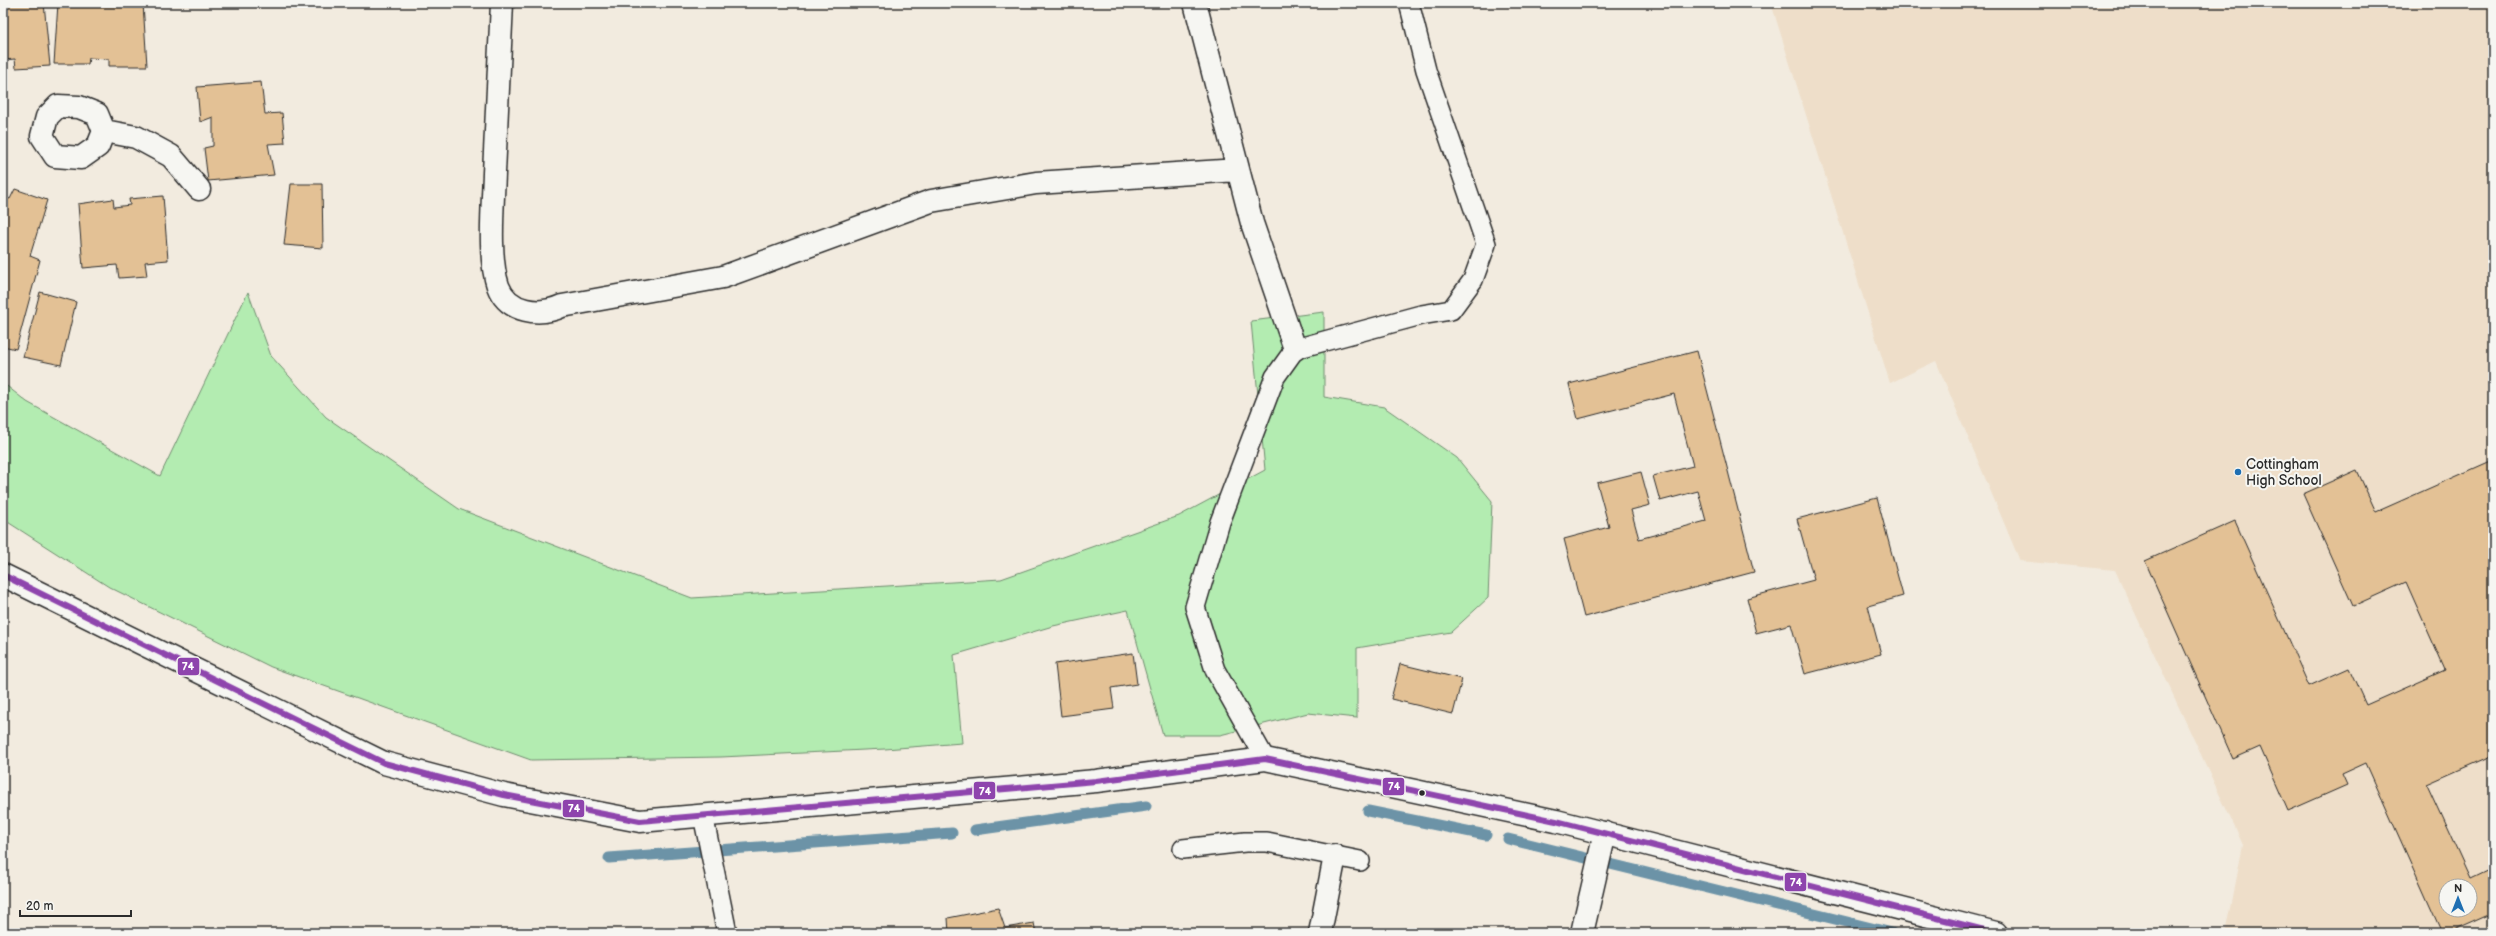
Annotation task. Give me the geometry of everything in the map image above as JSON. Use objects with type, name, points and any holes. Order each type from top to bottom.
[{"type":"main road","points":[[502,3],[492,237],[498,285],[502,293],[520,308],[534,312],[549,312],[562,306],[723,277],[931,201],[1036,183],[1238,170]]},
{"type":"main road","points":[[1195,3],[1252,223],[1295,350]]},
{"type":"main road","points":[[104,131],[136,137],[171,156],[199,189]]},
{"type":"main road","points":[[3,575],[384,763],[504,795],[640,821],[1096,780],[1265,759],[1605,833],[1996,933]]},
{"type":"main road","points":[[1582,933],[1605,833]]},
{"type":"main road","points":[[1320,933],[1335,856]]},
{"type":"lane","points":[[1265,759],[1215,670],[1195,607],[1220,522],[1275,377],[1295,350],[1421,315],[1451,310],[1473,280],[1486,244],[1426,70],[1409,3]]},
{"type":"lane","points":[[703,815],[727,933]]},
{"type":"lane","points":[[1182,850],[1245,842],[1268,842],[1360,861]]},
{"type":"shaded area","name":"Cottingham High School","points":[[1771,3],[2493,3],[2493,933],[2226,933],[2243,845],[2115,570],[2020,561],[1936,361],[1890,383]]},
{"type":"green space","points":[[248,292],[271,356],[326,417],[459,509],[692,598],[1001,579],[1179,516],[1265,470],[1251,321],[1324,312],[1324,397],[1384,407],[1457,458],[1492,501],[1488,598],[1451,632],[1357,648],[1357,718],[1308,713],[1220,735],[1163,735],[1128,610],[1053,626],[954,655],[962,743],[885,749],[721,757],[531,760],[271,667],[109,587],[3,519],[3,383],[27,402],[160,476]]},
{"type":"building","points":[[3,3],[44,3],[50,66],[16,68],[15,59],[3,60]]},
{"type":"building","points":[[58,3],[143,3],[147,66],[109,66],[109,59],[89,58],[88,64],[54,64]]},
{"type":"building","points":[[261,82],[265,114],[282,113],[285,143],[268,144],[274,175],[208,181],[204,148],[213,146],[213,117],[200,122],[197,87]]},
{"type":"building","points":[[291,184],[322,184],[323,248],[284,245]]},
{"type":"building","points":[[15,189],[47,200],[30,256],[40,260],[16,349],[3,346],[3,196],[10,199]]},
{"type":"building","points":[[163,196],[168,260],[145,262],[147,276],[119,278],[117,265],[83,268],[78,204],[113,199],[114,207],[130,205],[129,199]]},
{"type":"building","points":[[40,292],[76,302],[61,365],[23,357]]},
{"type":"building","points":[[1697,351],[1754,572],[1584,617],[1564,539],[1609,527],[1597,483],[1641,472],[1650,505],[1631,510],[1639,539],[1706,521],[1698,491],[1660,501],[1653,476],[1693,466],[1674,394],[1578,419],[1569,384]]},
{"type":"building","points":[[2493,460],[2493,755],[2427,784],[2470,878],[2493,867],[2493,913],[2448,933],[2442,933],[2366,763],[2342,774],[2347,785],[2288,811],[2260,747],[2233,759],[2145,561],[2235,521],[2309,686],[2349,668],[2366,705],[2445,670],[2406,582],[2353,606],[2303,494],[2357,470],[2376,512]]},
{"type":"building","points":[[1877,498],[1903,596],[1868,606],[1881,654],[1805,674],[1791,624],[1756,633],[1747,598],[1814,580],[1797,519]]},
{"type":"building","points":[[1133,653],[1137,684],[1111,688],[1114,709],[1061,716],[1055,664]]},
{"type":"building","points":[[1400,664],[1462,679],[1453,714],[1391,699]]},
{"type":"building","points":[[998,908],[1005,928],[1034,923],[1036,933],[949,933],[948,918]]},
{"type":"waterway","points":[[975,830],[1146,806]]},
{"type":"waterway","points":[[1368,811],[1486,835]]},
{"type":"waterway","points":[[609,858],[952,833]]},
{"type":"waterway","points":[[1508,839],[1892,933]]},
{"type":"transit line","name":"74","points":[[3,575],[384,763],[504,795],[640,821],[1096,781],[1265,759],[1556,821],[1996,933]]},
{"type":"place","name":"Cottingham High School","points":[[2238,472]]}]
